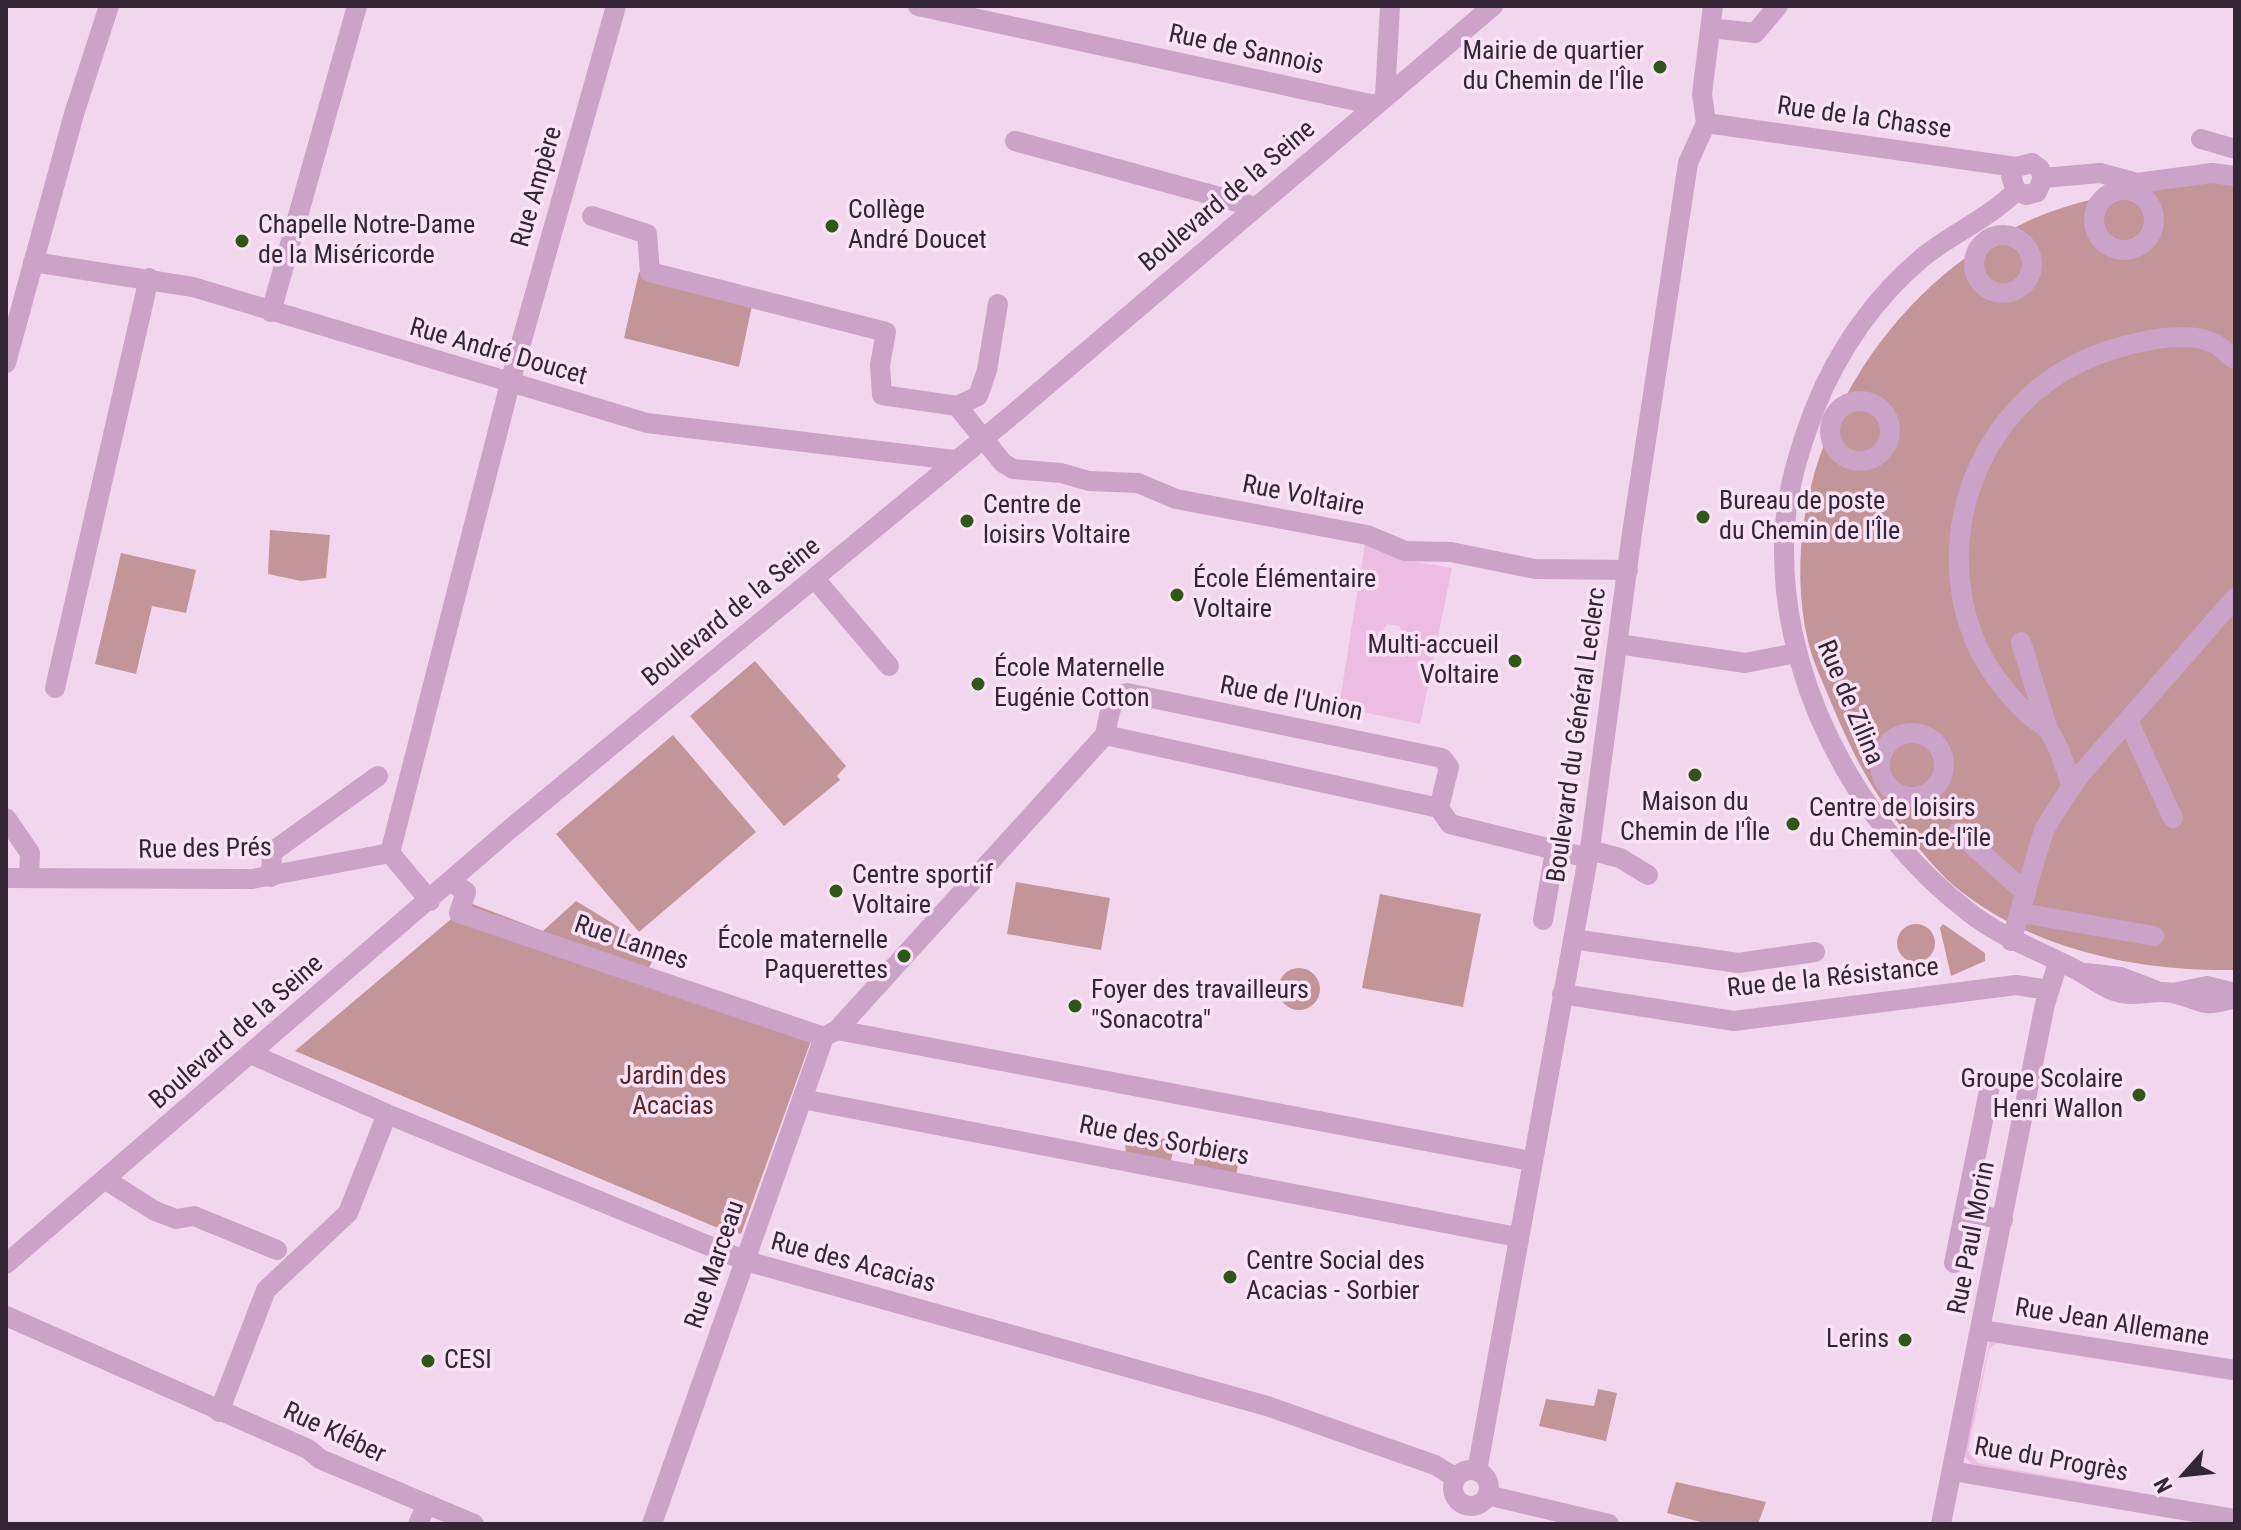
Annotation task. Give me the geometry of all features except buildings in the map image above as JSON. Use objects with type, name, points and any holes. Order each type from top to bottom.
[{"type":"street","points":[[6,363],[74,114],[109,6]]},
{"type":"street","points":[[271,312],[357,6]]},
{"type":"street","name":"Rue Ampère","points":[[390,853],[511,383],[616,6]]},
{"type":"street","name":"Rue de Sannois","points":[[918,6],[1380,101]]},
{"type":"street","points":[[1380,101],[1390,6]]},
{"type":"street","name":"Boulevard de la Seine","points":[[6,1264],[253,1055],[510,829],[815,579],[1493,6]]},
{"type":"street","name":"Boulevard du Général Leclerc","points":[[1477,1471],[1517,1237],[1589,854],[1688,163],[1706,123],[1702,94],[1713,6]]},
{"type":"street","points":[[1710,28],[1755,33],[1778,6]]},
{"type":"street","name":"Rue de la Chasse","points":[[1706,123],[2016,167]]},
{"type":"street","points":[[2201,139],[2235,149]]},
{"type":"street","points":[[1015,141],[1256,207]]},
{"type":"street","points":[[2032,163],[2040,169],[2043,178],[2037,192],[2026,195],[2016,191],[2011,176],[2016,167],[2032,163]]},
{"type":"street","points":[[2043,178],[2096,173],[2137,183],[2212,173],[2235,176]]},
{"type":"street","points":[[2096,173],[2104,197]]},
{"type":"street","name":"Rue de Zilina","points":[[2016,191],[1980,232],[1924,257],[1883,297],[1849,338],[1823,414],[1794,474],[1785,521],[1785,572],[1796,653],[1835,746],[1858,789],[1890,834],[1967,911],[2019,945],[2082,973],[2101,988],[2119,993],[2166,992],[2207,986],[2235,995]]},
{"type":"street","points":[[592,216],[647,234],[650,272],[886,332],[880,365],[882,395],[957,406],[978,396],[987,370],[998,304]]},
{"type":"street","name":"Rue André Doucet","points":[[33,262],[193,287],[647,423],[954,460]]},
{"type":"street","points":[[55,688],[149,278]]},
{"type":"street","points":[[2048,730],[2016,702],[1987,663],[1973,636],[1962,598],[1958,544],[1976,470],[1991,442],[2020,404],[2046,381],[2089,358],[2141,342],[2173,338],[2214,342],[2234,359]]},
{"type":"street","name":"Rue Voltaire","points":[[957,406],[982,439],[1013,469],[1061,473],[1089,481],[1138,483],[1176,499],[1367,535],[1405,551],[1451,552],[1555,571],[1628,570]]},
{"type":"street","points":[[815,579],[889,666]]},
{"type":"street","points":[[2016,985],[2024,903],[2044,830],[2072,786],[2235,598]]},
{"type":"street","points":[[2021,642],[2048,730],[2072,786]]},
{"type":"street","points":[[1618,644],[1745,663],[1762,663],[1796,653]]},
{"type":"street","name":"Rue de l'Union","points":[[830,1033],[1105,735],[1114,701],[1127,693],[1442,758],[1449,767],[1439,808]]},
{"type":"street","points":[[2128,721],[2173,818]]},
{"type":"street","points":[[1105,735],[1439,808],[1450,824],[1555,851],[1620,858],[1648,875]]},
{"type":"street","points":[[271,877],[272,852],[378,776]]},
{"type":"street","points":[[1858,789],[1881,776]]},
{"type":"street","points":[[6,818],[30,853],[29,878]]},
{"type":"street","points":[[1958,832],[2024,903],[2154,936]]},
{"type":"street","points":[[1543,920],[1555,851]]},
{"type":"street","points":[[390,853],[430,901]]},
{"type":"street","name":"Rue des Prés","points":[[6,878],[271,877],[390,853]]},
{"type":"street","name":"Rue Lannes","points":[[452,882],[466,892],[459,913],[830,1033]]},
{"type":"street","name":"Rue de la Résistance","points":[[1573,939],[1738,963],[1815,952]]},
{"type":"street","name":"Rue Paul Morin","points":[[1941,1524],[2049,990],[2058,963]]},
{"type":"street","name":"Rue de la Résistance","points":[[1562,994],[1734,1021],[2016,985],[2049,990]]},
{"type":"street","name":"Rue Marceau","points":[[652,1524],[746,1261],[749,1243],[830,1033]]},
{"type":"street","name":"Rue des Sorbiers","points":[[830,1033],[1531,1161]]},
{"type":"street","name":"Rue des Acacias","points":[[253,1055],[387,1114],[746,1261],[1267,1406],[1435,1465],[1456,1478]]},
{"type":"street","points":[[1954,1263],[1990,1086]]},
{"type":"street","name":"Rue des Sorbiers","points":[[802,1099],[1517,1237]]},
{"type":"street","points":[[219,1412],[266,1290],[348,1213],[387,1114]]},
{"type":"street","points":[[106,1180],[155,1211],[176,1219],[194,1216],[277,1250]]},
{"type":"street","points":[[1966,1212],[2003,1220]]},
{"type":"street","name":"Rue Kléber","points":[[6,1316],[474,1524]]},
{"type":"street","name":"Rue Jean Allemane","points":[[1981,1330],[2235,1370]]},
{"type":"street","points":[[1477,1508],[1487,1481],[1477,1471],[1465,1471],[1453,1485],[1457,1500],[1477,1508],[1609,1524]]},
{"type":"street","name":"Rue du Progrès","points":[[1952,1471],[2235,1519]]},
{"type":"street","points":[[418,1524],[427,1504]]},
{"type":"green space","points":[[2197,182],[2235,183],[2235,970],[2161,967],[2086,952],[2015,926],[1953,885],[1890,812],[1851,748],[1810,648],[1801,578],[1805,516],[1821,455],[1846,396],[1880,343],[1922,295],[1970,255],[2045,214],[2109,196]]},
{"type":"green space","points":[[639,272],[753,301],[739,367],[624,338]]},
{"type":"green space","points":[[270,530],[330,535],[326,578],[301,581],[268,574]]},
{"type":"green space","points":[[121,553],[196,570],[186,613],[152,606],[136,674],[95,664]]},
{"type":"green space","points":[[755,661],[846,766],[837,776],[840,780],[784,826],[690,716]]},
{"type":"green space","points":[[673,735],[756,832],[639,932],[556,834]]},
{"type":"green space","points":[[1016,882],[1110,898],[1101,950],[1007,934]]},
{"type":"green space","points":[[1380,894],[1481,914],[1463,1007],[1362,988]]},
{"type":"green space","name":"Jardin des Acacias","points":[[576,901],[658,951],[648,969],[816,1027],[741,1234],[718,1228],[295,1051],[470,903],[543,931]]},
{"type":"green space","points":[[1916,924],[1929,930],[1935,943],[1929,956],[1916,962],[1903,956],[1897,943],[1903,930]]},
{"type":"green space","points":[[1943,924],[1985,953],[1985,961],[1951,976],[1940,928]]},
{"type":"green space","points":[[1299,968],[1314,974],[1320,989],[1314,1004],[1299,1010],[1284,1004],[1278,989],[1284,974]]},
{"type":"green space","points":[[1124,1131],[1176,1141],[1170,1164],[1126,1156]]},
{"type":"green space","points":[[1197,1145],[1240,1153],[1236,1176],[1193,1168]]},
{"type":"green space","points":[[1598,1389],[1617,1393],[1606,1441],[1539,1426],[1546,1399],[1594,1406]]},
{"type":"green space","points":[[1676,1482],[1766,1502],[1758,1524],[1708,1524],[1667,1513]]},
{"type":"shaded area","points":[[1365,544],[1400,559],[1452,568],[1420,724],[1339,707]],"holes":[[[1387,624],[1399,626],[1403,635],[1396,645],[1385,643],[1382,632]]]},
{"type":"shaded area","points":[[1990,1340],[2235,1377],[2235,1381],[1997,1343],[1989,1349],[1968,1451],[1978,1463],[2235,1510],[1972,1464],[1964,1456]]},
{"type":"place","name":"Mairie de quartier du Chemin de l'Île","points":[[1660,67]]},
{"type":"place","name":"Collège André Doucet","points":[[832,226]]},
{"type":"place","name":"Chapelle Notre-Dame de la Miséricorde","points":[[242,241]]},
{"type":"place","name":"Bureau de poste du Chemin de l'Île","points":[[1703,517]]},
{"type":"place","name":"Centre de loisirs Voltaire","points":[[967,521]]},
{"type":"place","name":"École Élémentaire Voltaire","points":[[1177,595]]},
{"type":"place","name":"Multi-accueil Voltaire","points":[[1515,661]]},
{"type":"place","name":"École Maternelle Eugénie Cotton","points":[[978,684]]},
{"type":"place","name":"Maison du Chemin de l'Île","points":[[1695,775]]},
{"type":"place","name":"Centre de loisirs du Chemin-de-l'île","points":[[1793,824]]},
{"type":"place","name":"Centre sportif Voltaire","points":[[836,891]]},
{"type":"place","name":"École maternelle Paquerettes","points":[[904,956]]},
{"type":"place","name":"Foyer des travailleurs \"Sonacotra\"","points":[[1075,1006]]},
{"type":"place","name":"Groupe Scolaire Henri Wallon","points":[[2139,1095]]},
{"type":"place","name":"Centre Social des Acacias - Sorbier","points":[[1230,1277]]},
{"type":"place","name":"Lerins","points":[[1905,1340]]},
{"type":"place","name":"CESI","points":[[428,1361]]}]
